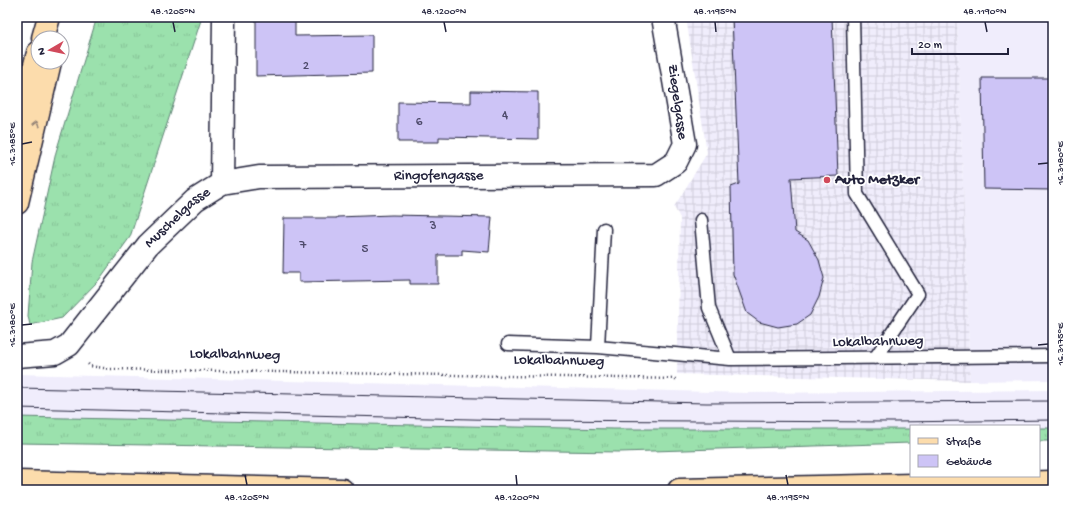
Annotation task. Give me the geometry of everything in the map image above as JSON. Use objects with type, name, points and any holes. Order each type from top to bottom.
[{"type":"main road","points":[[45,30],[49,17]]},
{"type":"main road","points":[[58,30],[62,17]]},
{"type":"main road","points":[[17,134],[34,70]]},
{"type":"main road","points":[[17,203],[48,70]]},
{"type":"main road","points":[[17,482],[342,490]]},
{"type":"main road","points":[[679,490],[857,488],[1053,482]]},
{"type":"street","name":"Muschelgasse","points":[[17,356],[55,353],[69,345],[148,246],[195,200],[222,183],[224,17]]},
{"type":"street","name":"Ziegelgasse","points":[[656,175],[676,162],[685,144],[663,17]]},
{"type":"street","name":"Ringofengasse","points":[[222,183],[259,177],[656,175]]},
{"type":"lane","points":[[854,17],[857,194],[918,294],[875,358]]},
{"type":"lane","points":[[701,220],[709,308],[730,359]]},
{"type":"lane","points":[[598,347],[604,229]]},
{"type":"lane","name":"Lokalbahnweg","points":[[508,344],[598,347],[730,359],[1053,356]]},
{"type":"path","name":"Lokalbahnweg","points":[[69,345],[90,366],[110,369],[683,378]]},
{"type":"shaded area","name":"Auto Metzker","points":[[686,17],[957,17],[970,381],[677,374],[680,218],[674,207],[707,153]]},
{"type":"shaded area","points":[[957,17],[1053,17],[1053,380],[970,381]]},
{"type":"shaded area","points":[[17,374],[749,393],[1053,390],[1053,428],[1040,428],[1040,425],[910,425],[910,429],[614,429],[17,417]]},
{"type":"green space","points":[[97,17],[202,17],[130,237],[99,280],[62,318],[30,325],[28,316],[32,262],[56,152]]},
{"type":"green space","points":[[17,417],[614,429],[910,429],[910,443],[620,452],[17,443]]},
{"type":"green space","points":[[1040,428],[1053,428],[1053,441],[1040,441]]},
{"type":"building","points":[[256,17],[295,17],[295,36],[372,35],[372,73],[256,76]]},
{"type":"building","points":[[732,17],[832,17],[838,176],[791,178],[795,232],[808,240],[819,260],[824,278],[819,297],[810,315],[797,324],[778,327],[759,322],[747,313],[733,274],[731,187],[739,184]]},
{"type":"building","points":[[982,78],[1053,78],[1053,190],[984,189]]},
{"type":"building","points":[[471,91],[538,92],[538,139],[439,137],[439,142],[398,142],[398,102],[471,103]]},
{"type":"building","points":[[392,215],[492,217],[489,252],[462,250],[462,255],[438,255],[438,284],[410,284],[410,280],[299,282],[299,273],[283,273],[284,218],[337,218]]},
{"type":"tram line","points":[[17,388],[707,403],[1053,401]]},
{"type":"tram line","points":[[17,408],[512,420],[893,422],[1053,420]]},
{"type":"place","name":"Auto Metzker","points":[[827,180]]}]
